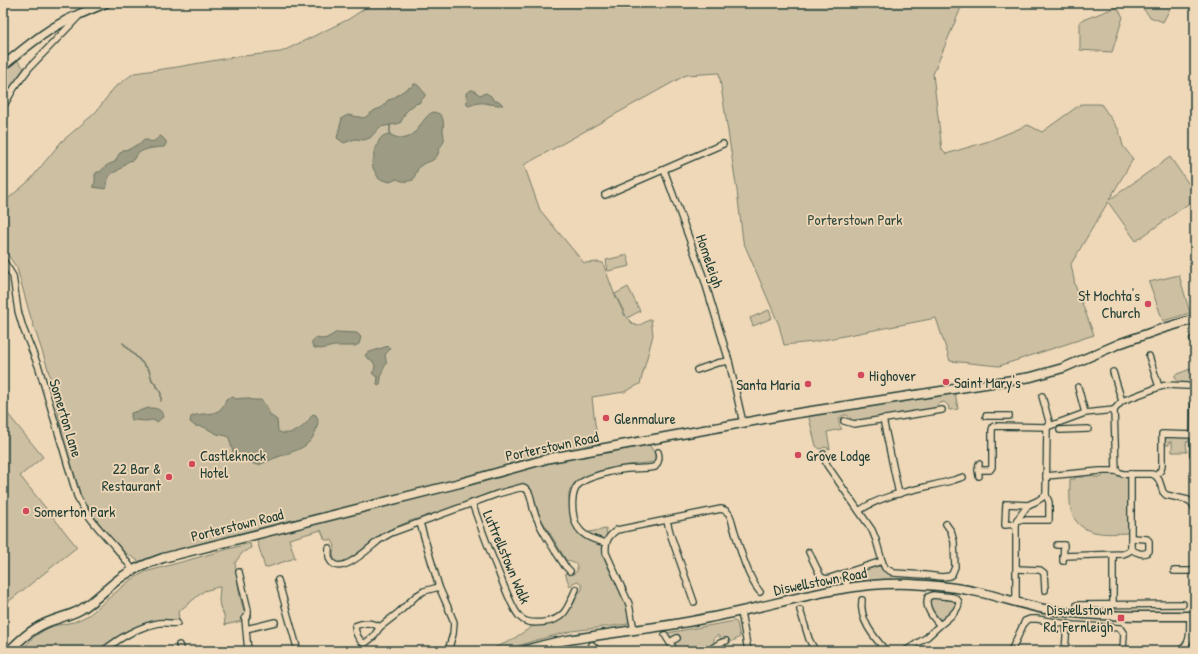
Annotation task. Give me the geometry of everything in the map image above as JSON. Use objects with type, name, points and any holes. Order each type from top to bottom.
[{"type":"street","points":[[3,66],[56,26],[106,3]]},
{"type":"street","points":[[1192,3],[1195,7]]},
{"type":"street","points":[[3,107],[14,88],[29,68],[80,14]]},
{"type":"street","points":[[605,195],[722,144]]},
{"type":"street","name":"Homeleigh","points":[[664,170],[704,279],[729,361],[743,423]]},
{"type":"street","name":"Somerton Lane","points":[[3,260],[13,276],[18,311],[39,368],[77,496],[87,515],[133,570]]},
{"type":"street","name":"Porterstown Road","points":[[9,651],[33,629],[42,624],[80,610],[91,603],[122,576],[147,563],[163,558],[550,458],[780,416],[1031,377],[1063,368],[1107,348],[1195,319]]},
{"type":"street","points":[[1149,356],[1159,387]]},
{"type":"street","points":[[697,370],[717,363],[729,361]]},
{"type":"street","points":[[1113,372],[1122,401]]},
{"type":"street","points":[[979,464],[979,473],[990,470],[992,467],[992,428],[994,426],[1048,426],[1086,413],[1114,410],[1122,401],[1159,387],[1167,385],[1187,386]]},
{"type":"street","points":[[1078,387],[1086,413]]},
{"type":"street","points":[[1042,396],[1048,426],[1046,495],[1049,502],[1049,520],[1017,522],[1005,525],[1006,504],[1028,505],[1046,495]]},
{"type":"street","points":[[1193,454],[1194,402]]},
{"type":"street","points":[[844,422],[854,424],[942,410]]},
{"type":"street","points":[[1114,410],[1116,471]]},
{"type":"street","points":[[986,416],[1009,416]]},
{"type":"street","points":[[999,416],[999,426]]},
{"type":"street","points":[[883,419],[899,494]]},
{"type":"street","points":[[1067,419],[1067,429]]},
{"type":"street","points":[[1060,430],[1088,429]]},
{"type":"street","points":[[1156,476],[1160,473],[1162,468],[1162,434],[1194,435]]},
{"type":"street","points":[[606,543],[585,536],[578,530],[574,519],[573,506],[574,494],[577,486],[584,480],[599,475],[627,469],[646,469],[655,467],[659,462],[660,456],[658,452]]},
{"type":"street","points":[[824,454],[827,465],[874,534],[885,568],[894,573],[942,577],[950,576],[954,567],[954,542],[951,531],[946,524]]},
{"type":"street","points":[[1046,476],[1100,471],[1116,471],[1123,474],[1152,474],[1159,480],[1163,492],[1166,495],[1186,498],[1192,502],[1195,509]]},
{"type":"street","points":[[1057,545],[1064,545],[1063,558],[1126,554],[1131,549],[1132,538],[1131,474]]},
{"type":"street","points":[[859,511],[871,503],[963,477]]},
{"type":"street","points":[[329,548],[330,560],[333,564],[338,566],[342,565],[356,559],[378,541],[391,533],[497,494],[523,487],[529,492],[534,512],[541,526],[565,566],[570,571]]},
{"type":"street","name":"Luttrellstown Walk","points":[[472,503],[492,557],[509,597],[520,618],[534,623],[550,621],[558,618],[566,611],[576,589]]},
{"type":"street","points":[[1016,602],[1017,522],[1028,505]]},
{"type":"street","points":[[634,630],[628,604],[607,556],[606,543],[612,534],[617,530],[721,509],[727,511],[730,515],[740,549],[756,587],[760,592]]},
{"type":"street","points":[[667,521],[694,602]]},
{"type":"street","points":[[420,523],[439,587],[454,622],[453,634],[448,651]]},
{"type":"street","points":[[1131,549],[1139,553],[1147,553],[1149,551],[1149,541],[1147,539],[1132,538]]},
{"type":"street","points":[[809,552],[821,578],[826,579],[882,561]]},
{"type":"street","points":[[1113,555],[1113,605]]},
{"type":"street","points":[[1017,569],[1042,571],[1044,573],[1045,590]]},
{"type":"street","points":[[1174,571],[1195,571]]},
{"type":"street","points":[[239,572],[248,610],[248,614],[245,619],[248,651]]},
{"type":"street","points":[[845,573],[847,587]]},
{"type":"street","points":[[278,580],[298,651]]},
{"type":"street","name":"Diswellstown Road","points":[[523,651],[571,639],[710,618],[847,587],[875,584],[937,585],[978,592],[1044,609],[1072,613],[1192,616]]},
{"type":"street","points":[[380,627],[372,623],[361,624],[355,626],[355,631],[359,640],[364,644],[373,637],[380,627],[416,596],[439,587]]},
{"type":"street","points":[[905,651],[940,626],[957,609],[958,602],[953,598],[928,597],[928,608],[940,626]]},
{"type":"street","points":[[862,600],[861,608],[867,625],[872,634],[886,651]]},
{"type":"street","points":[[1077,605],[1183,604]]},
{"type":"street","points":[[800,610],[809,639],[815,651]]},
{"type":"street","points":[[741,612],[748,651]]},
{"type":"street","points":[[1180,651],[1186,647],[1192,616]]},
{"type":"street","points":[[1011,651],[1024,623],[1027,620],[1036,619],[1067,624],[1120,628],[1124,634],[1124,651]]},
{"type":"street","points":[[246,629],[275,622]]},
{"type":"street","points":[[103,651],[123,636],[142,627],[161,623],[178,623]]},
{"type":"street","points":[[1065,651],[1067,624]]},
{"type":"street","points":[[665,635],[675,651]]},
{"type":"street","points":[[670,642],[678,638]]},
{"type":"street","points":[[708,651],[718,640],[726,640]]},
{"type":"street","points":[[179,644],[181,651]]},
{"type":"street","points":[[592,645],[598,651]]},
{"type":"green space","name":"Porterstown Park","points":[[373,3],[963,3],[933,74],[942,150],[946,154],[989,141],[1028,125],[1042,132],[1081,104],[1101,104],[1119,130],[1123,146],[1133,159],[1109,200],[1170,157],[1195,193],[1195,199],[1136,241],[1108,202],[1071,264],[1075,285],[1094,335],[999,366],[950,361],[936,318],[813,342],[784,345],[779,325],[743,241],[719,73],[686,75],[524,165],[540,210],[584,263],[603,263],[614,293],[625,316],[615,294],[628,287],[640,311],[627,318],[633,324],[638,326],[651,319],[653,335],[640,384],[624,392],[592,397],[600,449],[163,554],[140,562],[123,551],[106,532],[82,500],[64,440],[48,369],[30,315],[17,268],[3,248],[3,203],[30,180],[61,142],[95,113],[114,88],[134,73],[234,57],[281,52],[349,19]]},
{"type":"green space","points":[[1138,3],[1173,3],[1163,22],[1150,17]]},
{"type":"green space","points":[[1117,7],[1123,17],[1112,52],[1080,50],[1080,21]]},
{"type":"green space","points":[[16,59],[24,68],[10,88],[3,102],[3,70]]},
{"type":"green space","points":[[627,255],[630,266],[608,271],[606,260]]},
{"type":"green space","points":[[1179,275],[1190,313],[1163,321],[1149,282]]},
{"type":"green space","points":[[769,310],[772,318],[753,326],[750,318]]},
{"type":"green space","points":[[1195,367],[1195,383],[1192,385],[1195,389],[1194,401],[1194,390],[1181,387],[1175,375]]},
{"type":"green space","points":[[955,392],[958,409],[949,410],[948,405],[944,402],[938,404],[935,408],[855,421],[847,415],[841,416],[839,424],[842,429],[827,432],[830,449],[825,447],[820,449],[816,446],[808,414]]},
{"type":"green space","name":"Somerton Park","points":[[3,408],[43,457],[20,476],[77,547],[3,606]]},
{"type":"green space","points":[[1168,437],[1190,437],[1190,441],[1186,442],[1187,452],[1172,452],[1172,442],[1169,442],[1169,445],[1166,445],[1164,442]]},
{"type":"green space","points":[[650,445],[655,455],[654,462],[620,466],[594,473],[574,484],[569,492],[571,510],[578,534],[606,529],[607,535],[602,546],[603,554],[625,601],[629,614],[628,624],[572,631],[501,651],[487,651],[510,641],[533,626],[561,619],[568,612],[575,601],[577,594],[582,590],[582,585],[577,581],[570,587],[565,573],[571,574],[576,572],[576,564],[566,560],[540,517],[530,487],[523,483],[498,490],[443,511],[410,521],[387,531],[355,557],[338,563],[333,557],[335,546],[332,540],[325,540],[321,530],[289,539],[295,558],[265,568],[256,537],[459,487],[557,461]]},
{"type":"green space","points":[[1103,472],[1115,473],[1130,480],[1128,533],[1111,534],[1094,532],[1080,525],[1075,519],[1071,510],[1070,479],[1075,479],[1075,477],[1084,477],[1084,475],[1102,477]]},
{"type":"green space","points":[[250,543],[251,548],[242,553],[235,563],[240,597],[245,614],[242,621],[225,625],[224,615],[220,607],[219,600],[220,587],[218,587],[204,591],[178,612],[179,619],[160,621],[131,630],[114,639],[100,651],[20,651],[35,636],[43,631],[53,626],[74,622],[89,615],[129,581],[145,572]]},
{"type":"green space","points":[[878,566],[885,569],[891,575],[891,580],[853,583],[850,581],[849,576],[852,574]]},
{"type":"green space","points":[[932,598],[953,601],[956,603],[957,607],[944,619],[939,619],[929,602]]},
{"type":"green space","points":[[735,621],[737,623],[740,637],[729,643],[726,638],[721,639],[718,635],[714,638],[714,643],[703,651],[678,651],[675,645],[675,643],[679,640],[677,636],[671,637],[667,633]]},
{"type":"shaded area","points":[[414,84],[420,87],[425,93],[425,96],[419,103],[415,104],[405,113],[401,122],[380,127],[370,138],[364,140],[355,139],[344,143],[337,138],[342,118],[348,115],[364,118],[375,110],[381,108],[388,100],[392,99]]},
{"type":"shaded area","points":[[471,90],[480,95],[486,93],[491,96],[494,101],[499,101],[503,105],[479,103],[469,106],[467,105],[466,93]]},
{"type":"shaded area","points":[[433,112],[439,114],[442,118],[444,136],[443,143],[436,157],[420,166],[413,180],[401,181],[397,179],[390,182],[379,179],[373,168],[372,162],[374,158],[374,150],[381,138],[388,134],[398,138],[406,138],[410,136]]},
{"type":"shaded area","points":[[161,136],[166,141],[164,147],[146,149],[139,153],[133,160],[126,163],[122,168],[110,175],[106,189],[93,187],[95,183],[95,174],[115,162],[123,150],[130,149],[140,144],[144,140],[153,141]]},
{"type":"shaded area","points":[[337,332],[357,333],[361,337],[359,344],[355,346],[334,346],[321,349],[312,346],[312,341],[316,338],[327,338]]},
{"type":"shaded area","points":[[388,346],[390,348],[385,355],[386,363],[382,372],[380,384],[378,385],[378,377],[372,373],[375,366],[365,355]]},
{"type":"shaded area","points":[[230,397],[236,399],[245,398],[261,400],[267,407],[270,415],[277,420],[278,431],[282,433],[290,433],[298,430],[313,414],[316,415],[318,419],[316,430],[310,441],[301,448],[261,464],[254,464],[233,452],[227,436],[217,434],[204,427],[195,426],[190,422],[191,417],[196,415],[220,410],[226,399]]},
{"type":"shaded area","points":[[149,408],[159,410],[162,412],[163,417],[157,422],[152,420],[132,420],[131,413]]},
{"type":"waterway","points":[[390,125],[390,134]]},
{"type":"waterway","points":[[123,343],[149,370],[152,380],[161,394],[161,401]]},
{"type":"place","name":"St Mochta's Church","points":[[1148,304]]},
{"type":"place","name":"Highover","points":[[861,375]]},
{"type":"place","name":"Saint Mary's","points":[[946,382]]},
{"type":"place","name":"Santa Maria","points":[[808,384]]},
{"type":"place","name":"Glenmalure","points":[[606,418]]},
{"type":"place","name":"Grove Lodge","points":[[798,455]]},
{"type":"place","name":"Castleknock Hotel","points":[[192,464]]},
{"type":"place","name":"22 Bar & Restaurant","points":[[169,477]]},
{"type":"place","name":"Somerton Park","points":[[26,511]]},
{"type":"place","name":"Diswellstown Rd, Fernleigh","points":[[1121,618]]}]
